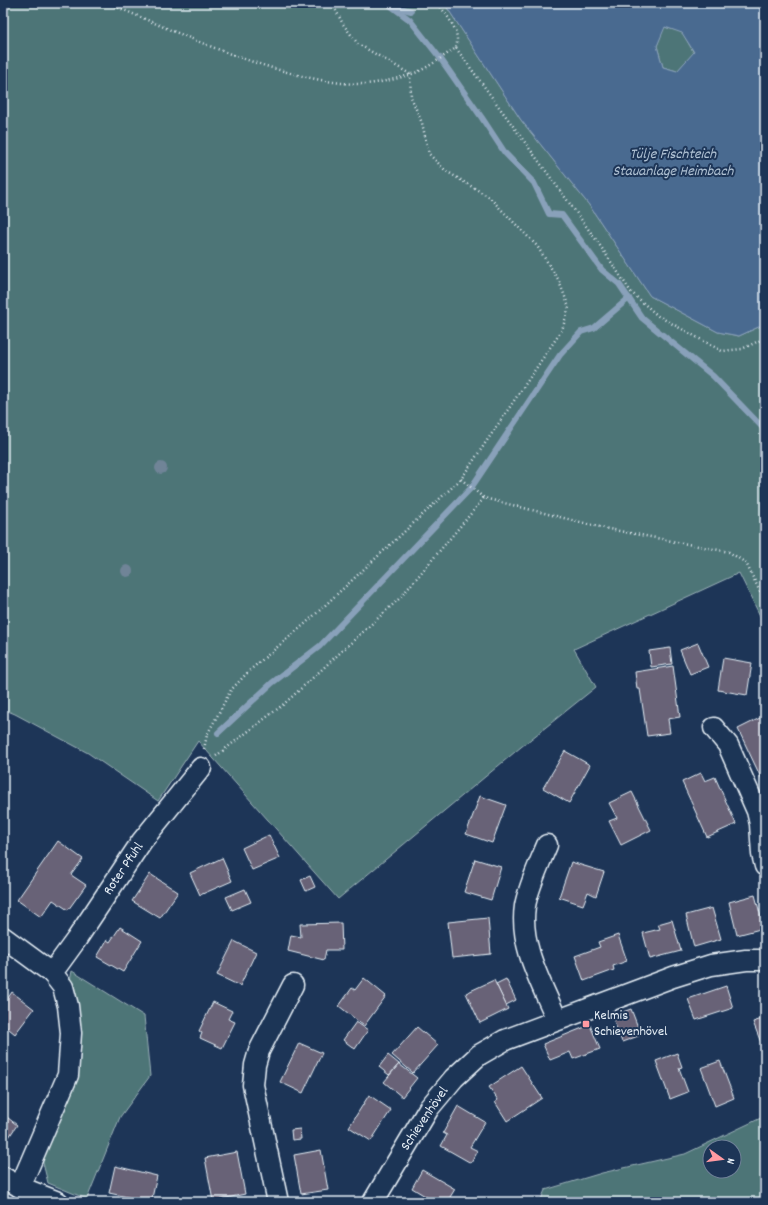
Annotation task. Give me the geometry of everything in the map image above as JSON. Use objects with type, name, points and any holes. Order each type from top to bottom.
[{"type":"street","points":[[714,728],[728,745],[757,811],[760,824],[762,854],[765,866]]},
{"type":"street","name":"Roter Pfuhl","points":[[52,973],[142,841],[200,768]]},
{"type":"street","points":[[547,845],[525,905],[523,930],[530,958],[557,1020]]},
{"type":"street","points":[[3,937],[52,973],[63,988],[68,1006],[71,1033],[68,1074],[20,1187]]},
{"type":"street","name":"Schievenhövel","points":[[373,1202],[429,1108],[454,1078],[479,1055],[505,1040],[673,977],[711,965],[746,960],[765,960]]},
{"type":"street","points":[[278,1202],[254,1085],[255,1065],[259,1051],[293,985]]},
{"type":"street","points":[[3,1177],[20,1187],[58,1202]]},
{"type":"path","points":[[107,3],[212,48],[258,64],[299,76],[324,81],[362,84],[375,83],[410,74],[430,65],[456,48],[458,41],[455,31],[451,22],[438,3]]},
{"type":"path","points":[[332,3],[343,24],[358,44],[410,74]]},
{"type":"path","points":[[456,48],[593,235],[631,292],[658,316],[722,351],[742,349],[765,338]]},
{"type":"path","points":[[200,768],[207,736],[231,690],[250,670],[306,623],[461,479],[562,330],[569,307],[558,279],[537,246],[489,197],[446,171],[429,154],[422,123],[411,97],[410,74]]},
{"type":"path","points":[[461,479],[484,498],[604,528],[729,552],[746,563],[765,602]]},
{"type":"path","points":[[200,768],[284,704],[400,598],[484,498]]},
{"type":"green space","points":[[3,3],[444,3],[521,120],[589,205],[650,296],[718,332],[739,336],[765,324],[765,626],[739,573],[574,649],[596,687],[521,747],[338,899],[198,741],[158,801],[88,753],[3,709]]},
{"type":"green space","points":[[664,27],[682,32],[694,53],[677,71],[663,67],[657,46]]},
{"type":"green space","points":[[72,971],[144,1016],[150,1076],[120,1117],[87,1199],[48,1183],[42,1159],[78,1078],[78,1025],[75,991],[70,981]]},
{"type":"green space","points":[[765,1117],[765,1202],[540,1202],[545,1190],[602,1173],[685,1154],[702,1146],[702,1179],[742,1179],[742,1139],[717,1139]]},
{"type":"water","name":"Tülje Fischteich Stauanlage Heimbach","points":[[444,3],[765,3],[765,324],[739,336],[718,332],[650,296],[589,205],[521,120]],"holes":[[[665,27],[682,33],[694,52],[677,71],[663,67],[657,46]]]},
{"type":"building","points":[[698,643],[708,667],[690,674],[680,650]]},
{"type":"building","points":[[670,648],[672,664],[651,667],[649,651]]},
{"type":"building","points":[[723,658],[752,663],[747,695],[718,690]]},
{"type":"building","points":[[673,666],[680,717],[668,719],[670,733],[647,736],[640,689],[637,689],[635,672]]},
{"type":"building","points":[[762,717],[765,723],[765,786],[738,729]]},
{"type":"building","points":[[565,751],[590,765],[569,803],[543,788]]},
{"type":"building","points":[[701,773],[705,781],[715,777],[736,824],[707,837],[682,782]]},
{"type":"building","points":[[632,792],[651,830],[621,845],[609,821],[617,818],[609,803]]},
{"type":"building","points":[[480,796],[506,805],[492,843],[466,834]]},
{"type":"building","points":[[269,835],[280,858],[252,870],[242,848]]},
{"type":"building","points":[[58,841],[83,859],[71,875],[86,885],[68,910],[53,900],[41,917],[17,900]]},
{"type":"building","points":[[222,858],[232,881],[200,895],[190,873]]},
{"type":"building","points":[[475,859],[501,867],[491,900],[464,892]]},
{"type":"building","points":[[571,862],[604,872],[596,896],[588,892],[583,905],[559,897]]},
{"type":"building","points":[[150,874],[178,892],[160,918],[132,901]]},
{"type":"building","points":[[310,876],[315,887],[306,891],[301,880]]},
{"type":"building","points":[[245,889],[251,902],[232,910],[226,897]]},
{"type":"building","points":[[755,895],[764,928],[737,935],[729,902]]},
{"type":"building","points":[[712,908],[721,939],[694,947],[686,915]]},
{"type":"building","points":[[488,918],[491,954],[452,958],[448,922]]},
{"type":"building","points":[[672,920],[681,951],[650,959],[643,933],[660,929],[658,924]]},
{"type":"building","points":[[341,923],[342,950],[326,950],[324,960],[288,951],[291,935],[301,937],[300,924]]},
{"type":"building","points":[[120,927],[142,941],[123,972],[97,957],[107,940],[110,942]]},
{"type":"building","points":[[618,935],[627,961],[613,966],[614,970],[584,981],[575,956],[600,947],[598,942]]},
{"type":"building","points":[[234,941],[256,952],[240,986],[217,975]]},
{"type":"building","points":[[364,978],[386,996],[364,1026],[339,1006],[352,988],[355,990]]},
{"type":"building","points":[[506,979],[516,1000],[506,1005],[496,984]]},
{"type":"building","points":[[494,980],[508,1009],[480,1023],[466,993]]},
{"type":"building","points":[[726,986],[733,1008],[696,1020],[688,999]]},
{"type":"building","points":[[12,992],[34,1009],[15,1034],[3,1024],[3,1005]]},
{"type":"building","points":[[213,1002],[232,1011],[228,1019],[235,1022],[222,1048],[200,1038],[202,1033],[199,1031]]},
{"type":"building","points":[[631,1009],[641,1035],[622,1042],[612,1016]]},
{"type":"building","points":[[765,1018],[765,1053],[753,1022]]},
{"type":"building","points":[[356,1022],[368,1030],[355,1049],[343,1040]]},
{"type":"building","points":[[590,1025],[600,1049],[573,1059],[570,1052],[550,1060],[543,1044]]},
{"type":"building","points":[[417,1027],[438,1045],[413,1073],[392,1055]]},
{"type":"building","points":[[299,1043],[322,1053],[303,1093],[280,1082]]},
{"type":"building","points":[[677,1053],[682,1067],[679,1068],[688,1092],[670,1099],[656,1061]]},
{"type":"building","points":[[388,1055],[399,1064],[389,1075],[379,1067]]},
{"type":"building","points":[[720,1061],[734,1098],[715,1106],[701,1068]]},
{"type":"building","points":[[399,1064],[417,1078],[402,1097],[384,1082]]},
{"type":"building","points":[[521,1066],[542,1098],[507,1121],[495,1102],[498,1100],[489,1087]]},
{"type":"building","points":[[369,1095],[391,1110],[371,1141],[349,1127]]},
{"type":"building","points":[[458,1106],[485,1122],[470,1147],[478,1151],[471,1163],[441,1146],[447,1135],[443,1133]]},
{"type":"building","points":[[3,1114],[17,1125],[3,1146]]},
{"type":"building","points":[[300,1129],[301,1139],[292,1140],[291,1130]]},
{"type":"building","points":[[321,1150],[328,1190],[301,1194],[294,1155]]},
{"type":"building","points":[[237,1152],[245,1194],[213,1201],[205,1158]]},
{"type":"building","points":[[115,1166],[157,1176],[151,1202],[109,1193]]},
{"type":"building","points":[[422,1170],[455,1189],[447,1202],[435,1202],[412,1188]]},
{"type":"waterway","points":[[390,5],[410,20],[440,58],[505,153],[534,183],[549,214],[562,215],[602,270],[619,284],[642,318],[713,376],[765,430]]},
{"type":"waterway","points":[[393,6],[411,11]]},
{"type":"waterway","points":[[218,733],[272,683],[320,646],[471,488],[560,355],[581,332],[594,328],[629,298]]},
{"type":"place","name":"Kelmis Schievenhövel","points":[[586,1024]]}]
